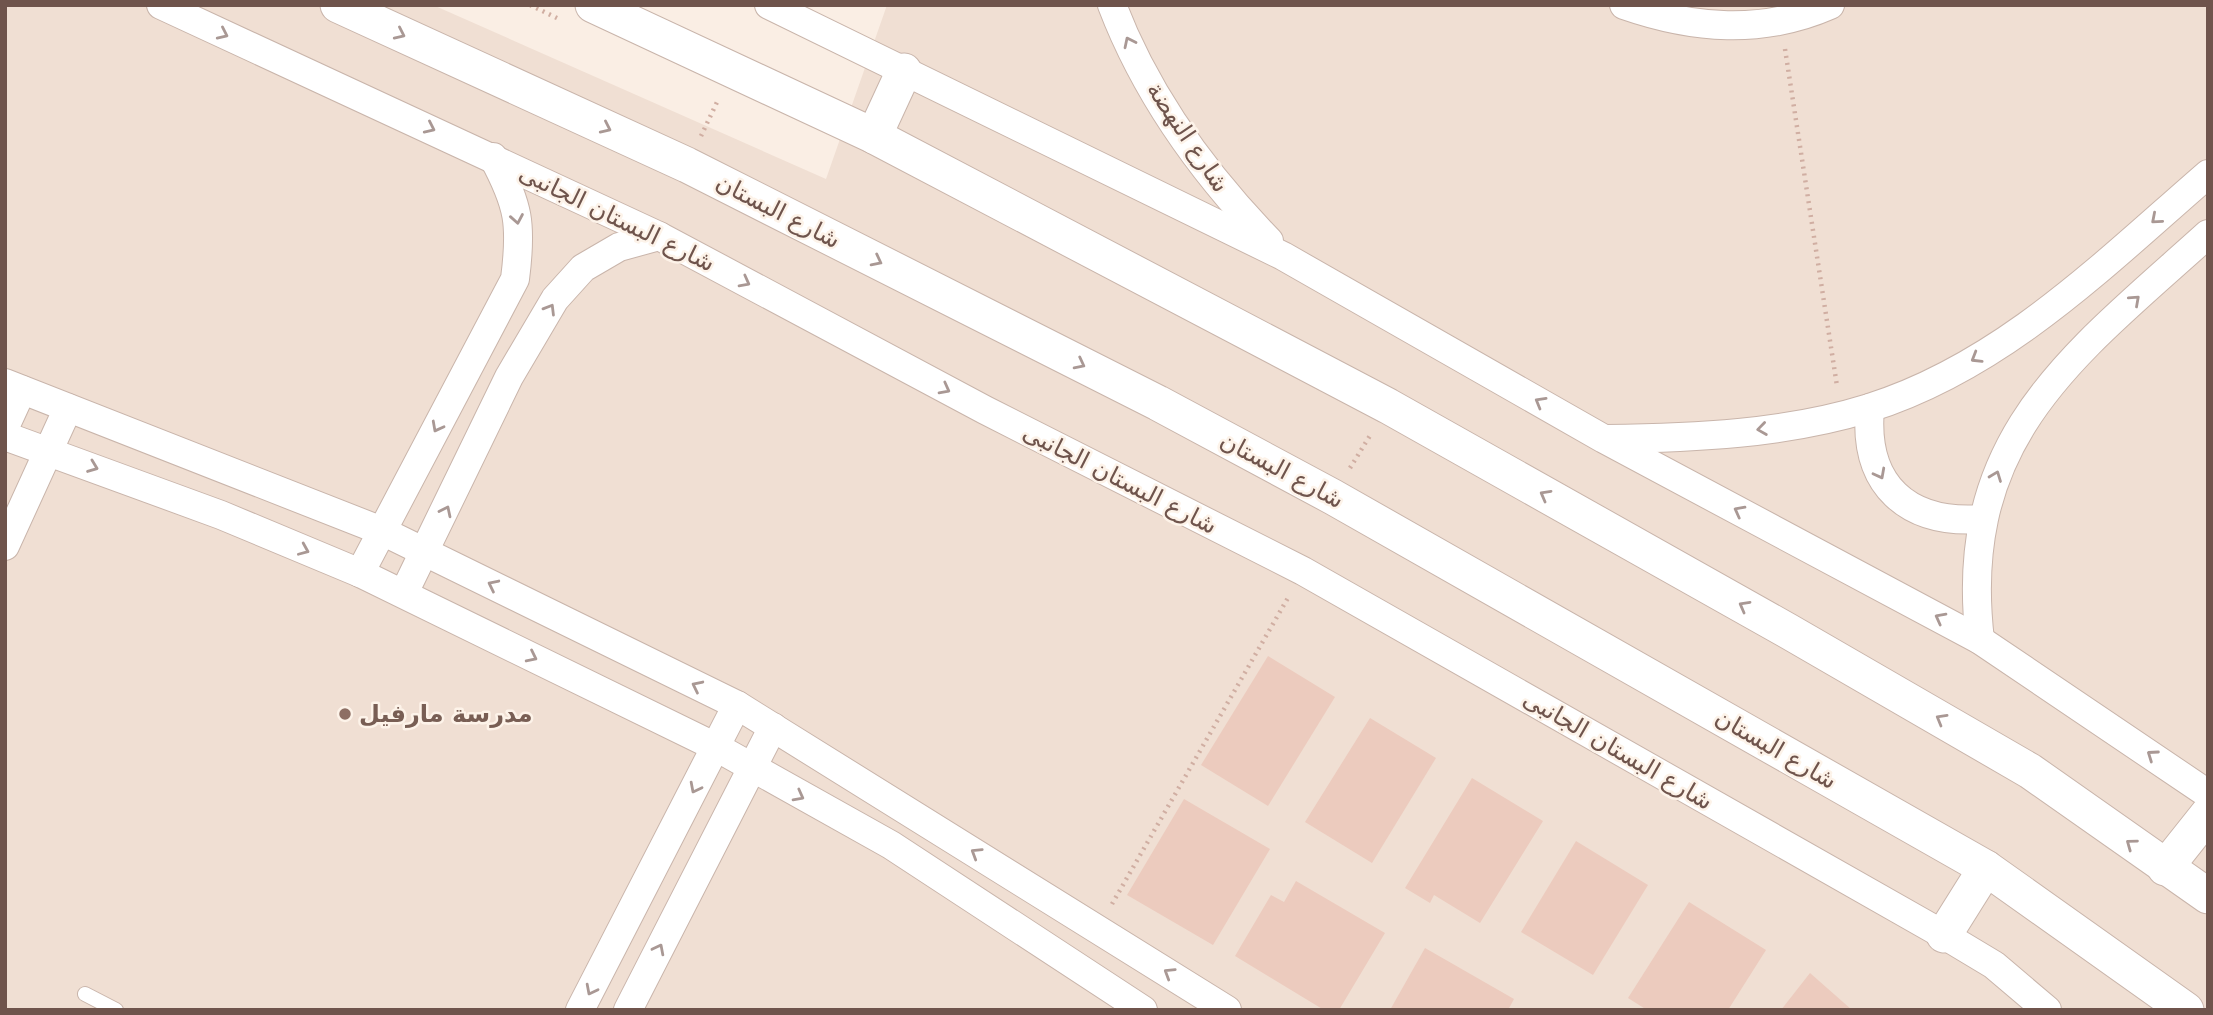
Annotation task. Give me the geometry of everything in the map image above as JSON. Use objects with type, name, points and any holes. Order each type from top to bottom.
[{"type":"street","name":"شارع البستان الجانبى","points":[[161,5],[492,156],[659,236],[997,416],[1303,571],[1944,935],[1994,965],[2047,1010]]},
{"type":"street","name":"شارع البستان","points":[[338,5],[687,165],[1158,403],[1333,497],[1986,869],[2186,1010]]},
{"type":"street","points":[[593,5],[874,136],[1388,406],[2030,771],[2165,869],[2208,896]]},
{"type":"street","points":[[769,5],[1283,256],[1604,439],[1980,640],[2208,794]]},
{"type":"street","name":"شارع النهضة","points":[[1112,5],[1142,68],[1171,119],[1212,177],[1283,256]]},
{"type":"street","points":[[1624,5],[1666,19],[1745,27],[1781,22],[1830,5]]},
{"type":"street","points":[[874,136],[904,71]]},
{"type":"street","points":[[360,573],[514,279],[520,236],[515,204],[513,194],[492,156]]},
{"type":"street","points":[[1604,439],[1722,433],[1842,415],[1870,408],[1918,388],[2010,338],[2053,307],[2208,174]]},
{"type":"street","points":[[1980,640],[1976,579],[1983,519],[2004,454],[2040,395],[2086,344],[2208,234]]},
{"type":"street","points":[[404,593],[509,377],[555,299],[583,268],[619,247],[659,236]]},
{"type":"street","points":[[5,427],[13,387],[382,531],[737,705],[1227,1010]]},
{"type":"street","points":[[5,546],[68,408]]},
{"type":"street","points":[[1870,408],[1867,435],[1873,461],[1886,485],[1905,504],[1929,516],[1955,521],[1983,519]]},
{"type":"street","points":[[5,436],[221,515],[360,573],[716,747],[751,770],[891,845],[1143,1010]]},
{"type":"street","points":[[580,1010],[737,705]]},
{"type":"street","points":[[628,1010],[773,727]]},
{"type":"street","points":[[2165,869],[2208,814]]},
{"type":"street","points":[[1944,935],[1986,869]]},
{"type":"lane","points":[[85,994],[116,1010]]},
{"type":"path","points":[[1781,22],[1842,415]]},
{"type":"path","points":[[687,165],[732,70]]},
{"type":"path","points":[[1333,497],[1388,406]]},
{"type":"path","points":[[1098,929],[1303,571]]},
{"type":"shaded area","points":[[5,5],[433,5],[826,179],[887,5],[2208,5],[2208,1010],[5,1010]]},
{"type":"building","points":[[1268,656],[1335,697],[1268,806],[1201,765]]},
{"type":"building","points":[[1370,718],[1436,758],[1372,863],[1305,822]]},
{"type":"building","points":[[1472,778],[1543,821],[1480,923],[1434,895],[1430,903],[1405,888]]},
{"type":"building","points":[[1184,799],[1270,849],[1213,945],[1127,895]]},
{"type":"building","points":[[1576,841],[1648,885],[1593,975],[1521,932]]},
{"type":"building","points":[[1296,881],[1385,933],[1339,1010],[1324,1010],[1235,956],[1271,895],[1284,902]]},
{"type":"building","points":[[1689,902],[1766,950],[1728,1010],[1647,1010],[1628,998]]},
{"type":"building","points":[[1425,948],[1514,999],[1508,1010],[1390,1010]]},
{"type":"building","points":[[1810,973],[1852,1010],[1781,1010]]},
{"type":"place","name":"مدرسة مارفيل","points":[[345,714]]}]
